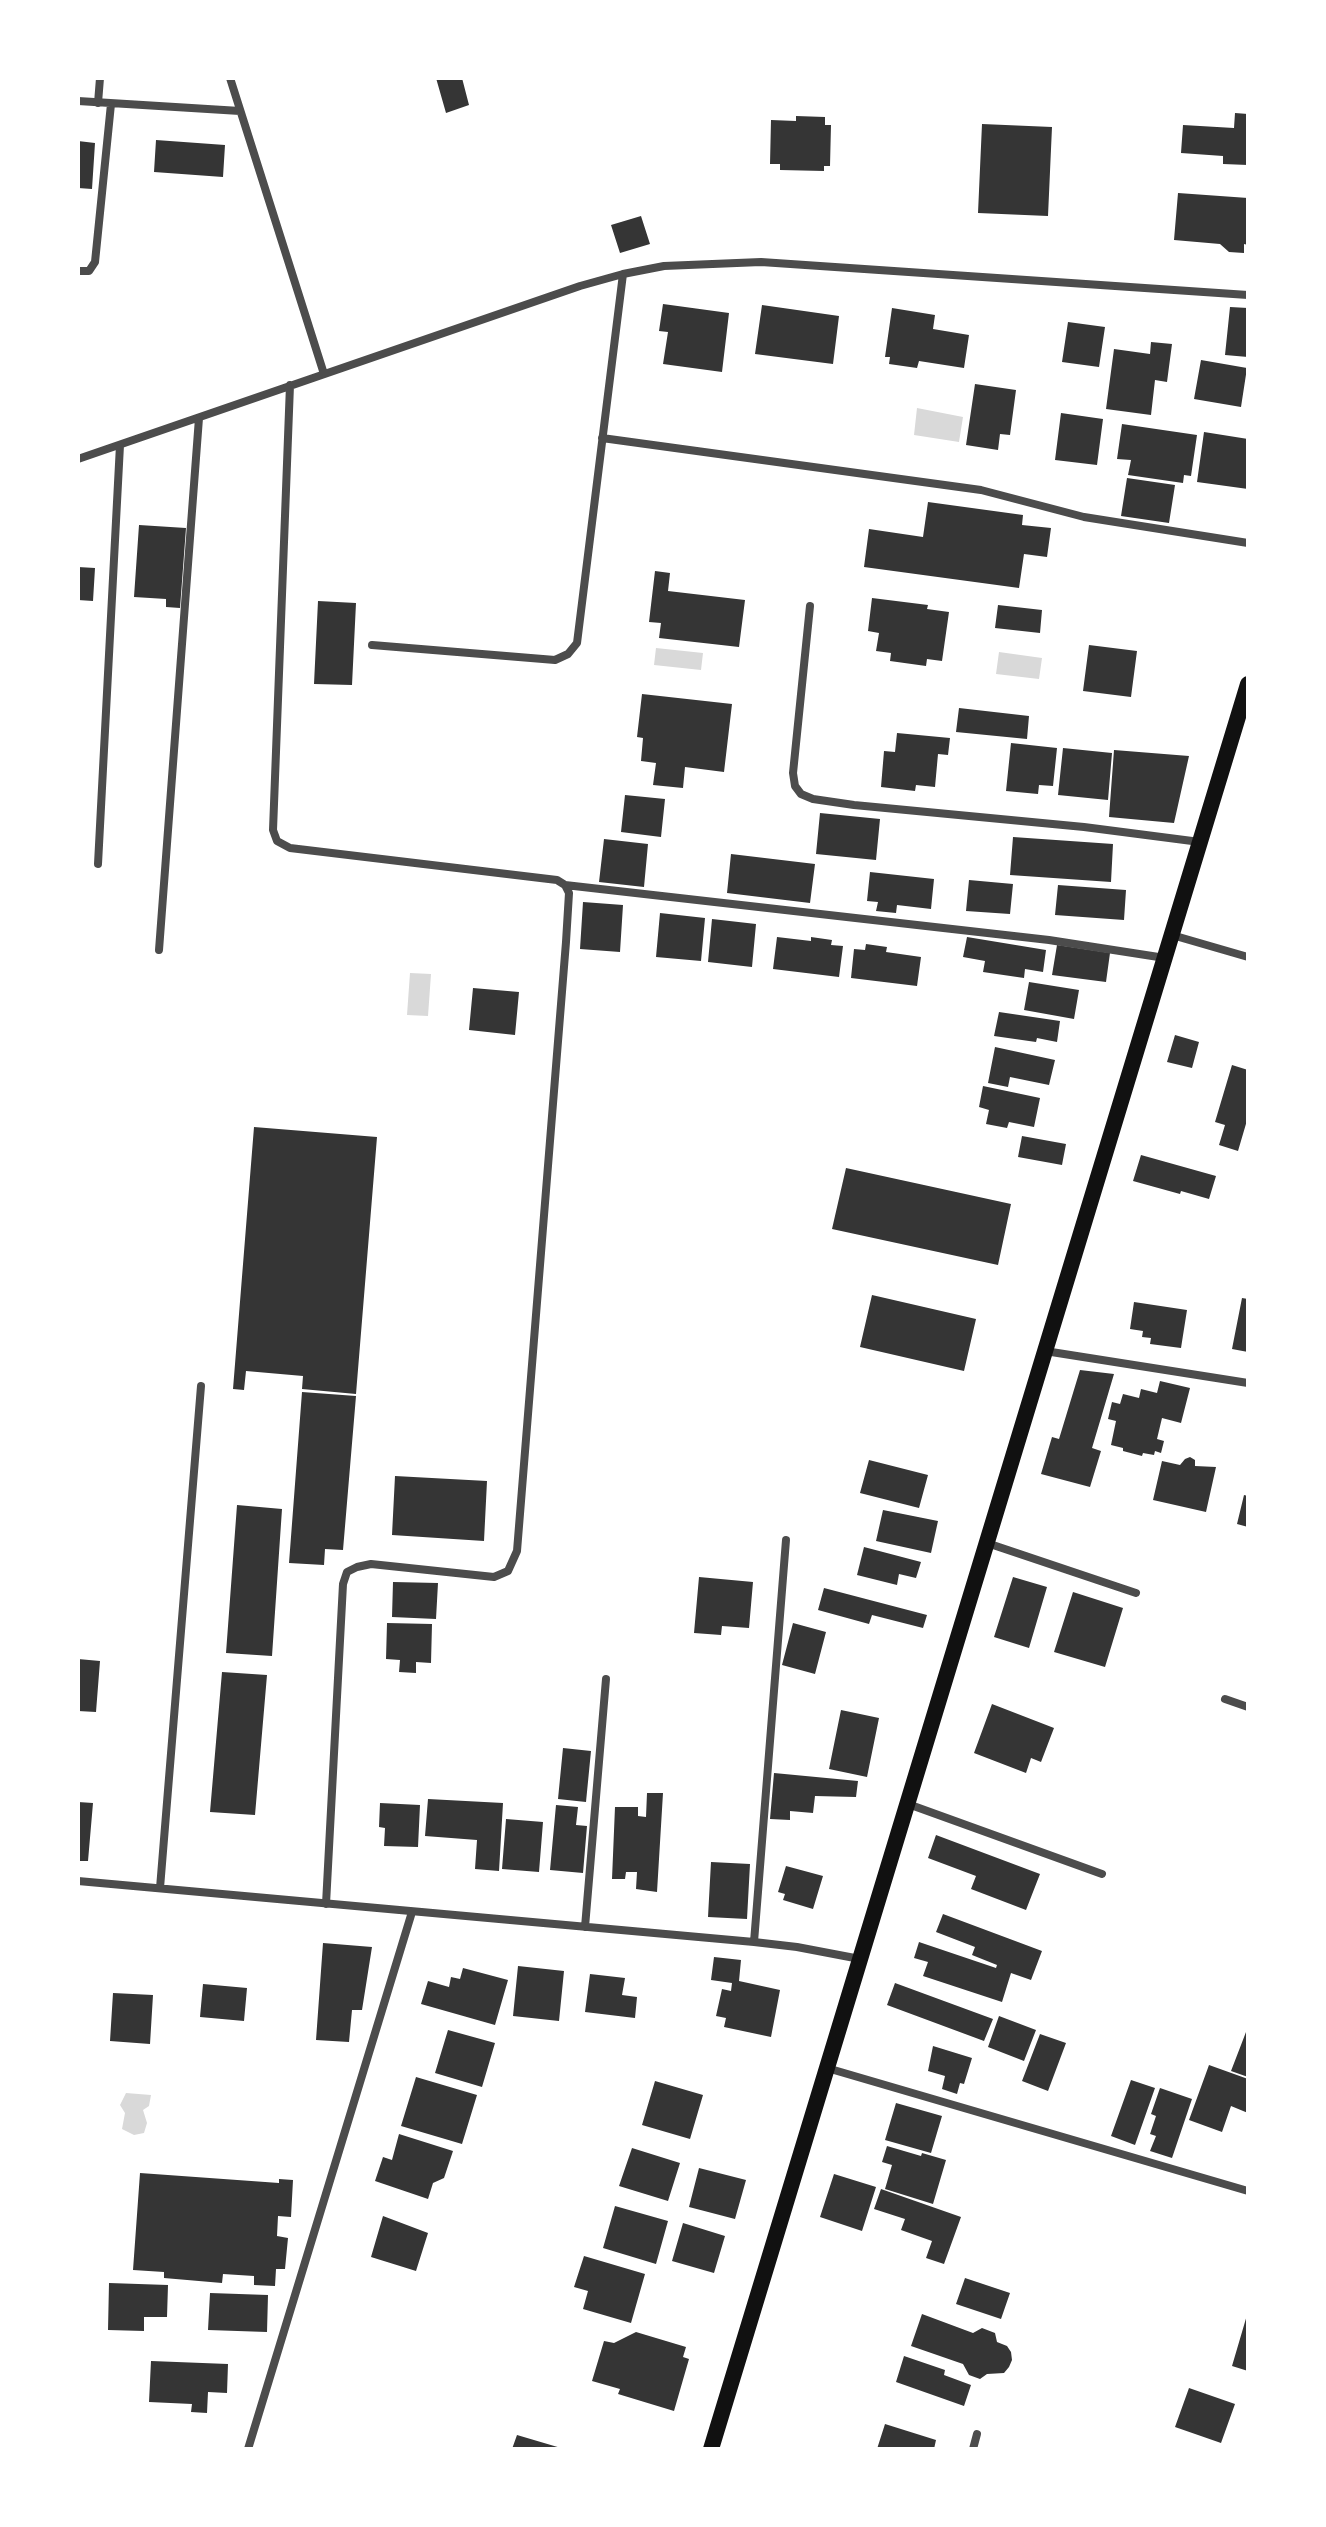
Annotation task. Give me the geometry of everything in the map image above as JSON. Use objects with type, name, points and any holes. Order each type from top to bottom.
[{"type":"main road","points":[[711,2449],[1247,693]]},
{"type":"street","points":[[98,103],[100,78]]},
{"type":"street","points":[[230,78],[324,374]]},
{"type":"street","points":[[78,101],[240,111]]},
{"type":"street","points":[[78,271],[89,271],[95,262],[111,104]]},
{"type":"street","points":[[78,459],[580,286],[664,266],[761,262],[1248,295]]},
{"type":"street","points":[[372,645],[555,660],[568,654],[577,643],[623,274]]},
{"type":"street","points":[[290,385],[273,830],[277,841],[290,848],[557,880],[565,885],[1049,940],[1165,958]]},
{"type":"street","points":[[159,950],[199,418]]},
{"type":"street","points":[[602,438],[981,490],[1084,517],[1248,543]]},
{"type":"street","points":[[98,864],[120,445]]},
{"type":"street","points":[[810,606],[793,773],[795,786],[801,794],[813,799],[854,805],[1084,827],[1200,842]]},
{"type":"street","points":[[326,1904],[343,1584],[347,1572],[371,1564],[494,1577],[508,1571],[517,1551],[566,942],[569,893],[565,885]]},
{"type":"street","points":[[1172,935],[1248,957]]},
{"type":"street","points":[[1045,1351],[1248,1383]]},
{"type":"street","points":[[160,1888],[201,1386]]},
{"type":"street","points":[[754,1942],[786,1540]]},
{"type":"street","points":[[987,1543],[1136,1593]]},
{"type":"street","points":[[585,1927],[606,1679]]},
{"type":"street","points":[[1225,1699],[1248,1707]]},
{"type":"street","points":[[907,1803],[1102,1874]]},
{"type":"street","points":[[78,1881],[754,1942],[860,1959]]},
{"type":"street","points":[[248,2449],[412,1912]]},
{"type":"street","points":[[827,2068],[1248,2191]]},
{"type":"street","points":[[973,2449],[977,2434]]},
{"type":"shaded area","points":[[917,408],[963,417],[959,442],[914,435]]},
{"type":"shaded area","points":[[656,648],[703,653],[701,670],[654,665]]},
{"type":"shaded area","points":[[999,652],[1042,658],[1039,679],[996,674]]},
{"type":"shaded area","points":[[410,973],[431,974],[428,1016],[407,1015]]},
{"type":"shaded area","points":[[126,2093],[151,2095],[149,2106],[143,2110],[147,2123],[144,2133],[134,2135],[122,2129],[125,2113],[120,2105]]},
{"type":"building","points":[[436,78],[462,78],[469,105],[446,113]]},
{"type":"building","points":[[1235,113],[1248,114],[1248,165],[1223,164],[1223,156],[1181,153],[1183,125],[1234,128]]},
{"type":"building","points":[[796,116],[825,117],[825,125],[831,125],[830,166],[824,166],[824,171],[780,170],[780,164],[770,164],[771,120],[796,121]]},
{"type":"building","points":[[982,124],[1052,127],[1048,216],[978,213]]},
{"type":"building","points":[[156,140],[225,145],[223,177],[154,172]]},
{"type":"building","points":[[78,141],[95,143],[92,189],[78,188]]},
{"type":"building","points":[[1178,193],[1248,198],[1248,245],[1244,244],[1244,253],[1229,252],[1220,244],[1174,240]]},
{"type":"building","points":[[641,216],[650,244],[620,253],[611,225]]},
{"type":"building","points":[[663,304],[729,313],[722,372],[663,364],[668,332],[659,331]]},
{"type":"building","points":[[762,305],[839,316],[833,364],[755,354]]},
{"type":"building","points":[[1230,307],[1248,308],[1248,357],[1225,355]]},
{"type":"building","points":[[892,308],[935,315],[933,329],[969,335],[964,368],[919,361],[917,368],[889,364],[890,357],[885,357]]},
{"type":"building","points":[[1068,322],[1105,327],[1099,367],[1062,362]]},
{"type":"building","points":[[1151,342],[1172,344],[1167,382],[1155,380],[1151,415],[1106,409],[1114,349],[1150,354]]},
{"type":"building","points":[[1201,360],[1247,368],[1241,407],[1194,399]]},
{"type":"building","points":[[975,384],[1016,390],[1010,435],[1000,434],[998,450],[966,445]]},
{"type":"building","points":[[1061,413],[1103,419],[1097,465],[1055,460]]},
{"type":"building","points":[[1122,424],[1197,435],[1191,476],[1184,475],[1183,483],[1128,475],[1131,460],[1117,459]]},
{"type":"building","points":[[1204,432],[1248,439],[1248,489],[1197,482]]},
{"type":"building","points":[[1127,478],[1175,485],[1169,523],[1121,516]]},
{"type":"building","points":[[928,502],[1023,515],[1022,525],[1051,528],[1047,557],[1024,554],[1019,588],[864,567],[869,529],[923,537]]},
{"type":"building","points":[[139,525],[186,528],[180,608],[166,607],[166,599],[134,597]]},
{"type":"building","points":[[78,567],[95,568],[93,601],[78,600]]},
{"type":"building","points":[[655,571],[670,573],[668,591],[745,600],[739,647],[659,638],[661,623],[649,622]]},
{"type":"building","points":[[872,598],[928,605],[927,609],[949,612],[942,661],[927,659],[926,666],[890,661],[891,653],[876,651],[879,633],[868,631]]},
{"type":"building","points":[[318,601],[356,603],[352,685],[314,684]]},
{"type":"building","points":[[998,605],[1042,610],[1040,633],[995,628]]},
{"type":"building","points":[[1089,645],[1137,651],[1131,697],[1083,691]]},
{"type":"building","points":[[642,694],[732,704],[724,772],[685,767],[683,788],[653,785],[656,763],[641,761],[643,738],[637,737]]},
{"type":"building","points":[[959,708],[1029,716],[1027,739],[956,732]]},
{"type":"building","points":[[897,733],[950,738],[948,755],[938,754],[935,787],[916,785],[915,791],[881,787],[884,751],[895,752]]},
{"type":"building","points":[[1011,743],[1057,748],[1053,786],[1039,785],[1038,794],[1006,791]]},
{"type":"building","points":[[1063,748],[1112,753],[1108,800],[1058,795]]},
{"type":"building","points":[[1114,750],[1189,756],[1174,823],[1109,817]]},
{"type":"building","points":[[625,795],[665,799],[661,837],[621,832]]},
{"type":"building","points":[[820,813],[880,819],[876,860],[816,854]]},
{"type":"building","points":[[1013,837],[1113,844],[1111,882],[1010,875]]},
{"type":"building","points":[[604,839],[648,844],[644,887],[599,882]]},
{"type":"building","points":[[731,854],[815,864],[810,903],[727,893]]},
{"type":"building","points":[[870,872],[934,879],[931,909],[897,905],[896,913],[876,911],[878,902],[867,901]]},
{"type":"building","points":[[969,880],[1013,884],[1010,914],[966,911]]},
{"type":"building","points":[[1058,885],[1126,890],[1124,920],[1055,915]]},
{"type":"building","points":[[583,902],[623,905],[620,952],[580,949]]},
{"type":"building","points":[[660,913],[705,918],[701,961],[656,957]]},
{"type":"building","points":[[712,919],[756,924],[752,967],[708,962]]},
{"type":"building","points":[[777,937],[811,941],[811,937],[832,940],[831,945],[843,946],[839,977],[773,969]]},
{"type":"building","points":[[967,937],[1046,950],[1043,972],[1025,969],[1024,978],[983,972],[985,961],[963,957]]},
{"type":"building","points":[[866,944],[887,947],[886,952],[921,957],[917,986],[851,978],[854,949],[865,950]]},
{"type":"building","points":[[1057,945],[1110,953],[1106,982],[1052,975]]},
{"type":"building","points":[[1029,982],[1079,990],[1074,1019],[1024,1010]]},
{"type":"building","points":[[473,988],[519,992],[515,1035],[469,1030]]},
{"type":"building","points":[[999,1012],[1060,1021],[1057,1042],[994,1036]]},
{"type":"building","points":[[1175,1035],[1199,1042],[1192,1068],[1167,1062]]},
{"type":"building","points":[[995,1047],[1055,1060],[1049,1085],[1010,1077],[1008,1087],[988,1083]]},
{"type":"building","points":[[1232,1065],[1248,1070],[1248,1117],[1238,1151],[1219,1145],[1225,1125],[1215,1122]]},
{"type":"building","points":[[983,1086],[1040,1098],[1034,1127],[1009,1122],[1007,1128],[986,1124],[989,1110],[979,1107]]},
{"type":"building","points":[[254,1127],[377,1137],[356,1394],[302,1389],[303,1376],[246,1371],[244,1390],[233,1389]]},
{"type":"building","points":[[1022,1136],[1066,1144],[1062,1165],[1018,1157]]},
{"type":"building","points":[[1141,1155],[1216,1176],[1209,1199],[1133,1181]]},
{"type":"building","points":[[846,1168],[1011,1204],[998,1265],[832,1229]]},
{"type":"building","points":[[872,1295],[976,1319],[964,1371],[860,1347]]},
{"type":"building","points":[[1242,1298],[1248,1299],[1248,1352],[1232,1349]]},
{"type":"building","points":[[1134,1302],[1187,1310],[1181,1348],[1150,1344],[1151,1338],[1142,1337],[1143,1331],[1130,1329]]},
{"type":"building","points":[[1080,1370],[1114,1374],[1092,1448],[1101,1451],[1090,1487],[1041,1474],[1052,1437],[1059,1439]]},
{"type":"building","points":[[1160,1381],[1190,1388],[1181,1423],[1162,1418],[1157,1439],[1164,1441],[1161,1453],[1155,1451],[1154,1455],[1143,1453],[1142,1456],[1111,1445],[1116,1421],[1108,1419],[1112,1402],[1120,1404],[1123,1394],[1139,1398],[1141,1389],[1157,1393]]},
{"type":"building","points":[[302,1392],[356,1396],[343,1550],[325,1549],[324,1565],[289,1563]]},
{"type":"building","points":[[1190,1457],[1195,1460],[1195,1466],[1216,1467],[1206,1512],[1153,1500],[1162,1461],[1180,1465]]},
{"type":"building","points":[[869,1460],[928,1475],[919,1508],[860,1493]]},
{"type":"building","points":[[395,1476],[487,1481],[484,1541],[392,1535]]},
{"type":"building","points":[[1244,1495],[1248,1496],[1248,1527],[1237,1524]]},
{"type":"building","points":[[237,1505],[282,1509],[272,1656],[226,1653]]},
{"type":"building","points":[[883,1510],[938,1521],[931,1553],[876,1541]]},
{"type":"building","points":[[864,1547],[921,1562],[916,1578],[899,1574],[897,1585],[857,1575]]},
{"type":"building","points":[[699,1577],[753,1582],[749,1628],[722,1626],[721,1635],[694,1633]]},
{"type":"building","points":[[1013,1577],[1047,1587],[1029,1648],[994,1637]]},
{"type":"building","points":[[393,1582],[438,1583],[436,1619],[392,1617]]},
{"type":"building","points":[[824,1588],[927,1615],[923,1628],[872,1615],[869,1624],[818,1610]]},
{"type":"building","points":[[1073,1592],[1123,1608],[1105,1667],[1054,1652]]},
{"type":"building","points":[[387,1623],[432,1624],[431,1663],[416,1662],[416,1673],[399,1672],[400,1660],[386,1659]]},
{"type":"building","points":[[793,1623],[826,1632],[815,1674],[782,1665]]},
{"type":"building","points":[[78,1659],[100,1661],[96,1712],[78,1711]]},
{"type":"building","points":[[222,1672],[267,1675],[255,1815],[210,1812]]},
{"type":"building","points":[[992,1704],[1054,1728],[1041,1762],[1031,1758],[1026,1773],[974,1753]]},
{"type":"building","points":[[841,1710],[879,1718],[867,1777],[829,1769]]},
{"type":"building","points":[[563,1748],[591,1751],[586,1802],[558,1799]]},
{"type":"building","points":[[774,1773],[858,1781],[856,1797],[815,1796],[813,1813],[790,1811],[790,1820],[770,1819]]},
{"type":"building","points":[[647,1793],[663,1793],[657,1892],[636,1889],[637,1872],[626,1872],[625,1879],[612,1879],[615,1807],[638,1807],[638,1816],[646,1817]]},
{"type":"building","points":[[428,1799],[503,1803],[499,1871],[475,1869],[477,1840],[425,1836]]},
{"type":"building","points":[[78,1802],[93,1803],[88,1861],[78,1861]]},
{"type":"building","points":[[380,1803],[420,1805],[418,1847],[384,1846],[385,1828],[379,1827]]},
{"type":"building","points":[[556,1805],[578,1807],[576,1825],[587,1826],[583,1873],[550,1870]]},
{"type":"building","points":[[506,1819],[543,1822],[539,1872],[502,1869]]},
{"type":"building","points":[[936,1835],[1040,1874],[1026,1910],[971,1889],[976,1876],[928,1858]]},
{"type":"building","points":[[711,1862],[750,1864],[747,1919],[708,1917]]},
{"type":"building","points":[[786,1866],[823,1876],[813,1909],[783,1900],[785,1894],[778,1892]]},
{"type":"building","points":[[943,1914],[1042,1951],[1031,1980],[1011,1973],[1002,2002],[923,1976],[928,1962],[914,1958],[919,1942],[996,1968],[997,1965],[972,1955],[975,1947],[936,1932]]},
{"type":"building","points":[[323,1943],[372,1947],[362,2010],[352,2010],[349,2042],[316,2040]]},
{"type":"building","points":[[714,1957],[741,1960],[739,1981],[780,1990],[771,2037],[724,2027],[726,2018],[716,2016],[722,1989],[731,1991],[732,1983],[711,1980]]},
{"type":"building","points":[[518,1966],[564,1971],[559,2021],[513,2016]]},
{"type":"building","points":[[463,1968],[508,1980],[495,2025],[421,2004],[428,1981],[449,1987],[451,1977],[460,1979]]},
{"type":"building","points":[[590,1974],[625,1978],[622,1995],[637,1997],[635,2018],[585,2012]]},
{"type":"building","points":[[895,1983],[993,2019],[984,2041],[887,2005]]},
{"type":"building","points":[[203,1984],[247,1988],[244,2021],[200,2017]]},
{"type":"building","points":[[113,1993],[153,1995],[150,2044],[110,2041]]},
{"type":"building","points":[[999,2016],[1036,2030],[1024,2061],[988,2047]]},
{"type":"building","points":[[448,2030],[495,2043],[482,2087],[435,2073]]},
{"type":"building","points":[[1248,2033],[1248,2077],[1231,2071]]},
{"type":"building","points":[[1040,2034],[1066,2043],[1048,2091],[1022,2081]]},
{"type":"building","points":[[933,2046],[972,2058],[964,2084],[960,2083],[957,2094],[942,2089],[945,2076],[928,2071]]},
{"type":"building","points":[[1209,2065],[1248,2079],[1248,2113],[1231,2106],[1222,2132],[1189,2120]]},
{"type":"building","points":[[416,2077],[477,2095],[462,2144],[401,2126]]},
{"type":"building","points":[[1131,2080],[1155,2088],[1135,2145],[1111,2136]]},
{"type":"building","points":[[655,2081],[703,2095],[690,2139],[642,2125]]},
{"type":"building","points":[[1160,2088],[1192,2099],[1172,2158],[1150,2151],[1156,2136],[1150,2134],[1156,2116],[1151,2114]]},
{"type":"building","points":[[896,2103],[942,2116],[931,2153],[885,2140]]},
{"type":"building","points":[[399,2134],[453,2151],[444,2178],[433,2183],[428,2199],[375,2181],[383,2157],[392,2160]]},
{"type":"building","points":[[887,2146],[946,2160],[933,2204],[885,2189],[892,2165],[882,2162]]},
{"type":"building","points":[[632,2148],[680,2163],[668,2201],[619,2186]]},
{"type":"building","points":[[699,2168],[746,2180],[735,2219],[689,2207]]},
{"type":"building","points":[[140,2173],[279,2183],[279,2179],[293,2180],[291,2217],[278,2216],[277,2236],[288,2238],[285,2269],[276,2269],[275,2286],[254,2285],[254,2276],[223,2274],[222,2283],[164,2278],[164,2272],[133,2270]]},
{"type":"building","points":[[834,2174],[876,2187],[862,2231],[820,2217]]},
{"type":"building","points":[[881,2189],[961,2217],[944,2264],[926,2258],[932,2241],[901,2230],[905,2219],[874,2209]]},
{"type":"building","points":[[615,2206],[668,2221],[656,2264],[603,2248]]},
{"type":"building","points":[[383,2216],[428,2233],[416,2271],[371,2257]]},
{"type":"building","points":[[683,2223],[725,2236],[714,2273],[672,2261]]},
{"type":"building","points":[[584,2256],[645,2274],[631,2323],[583,2309],[588,2291],[574,2287]]},
{"type":"building","points":[[965,2278],[1010,2293],[1001,2319],[956,2304]]},
{"type":"building","points":[[109,2283],[168,2285],[167,2317],[144,2317],[144,2331],[108,2330]]},
{"type":"building","points":[[210,2293],[268,2295],[267,2332],[208,2330]]},
{"type":"building","points":[[922,2314],[973,2333],[982,2328],[995,2333],[997,2342],[1007,2346],[1011,2352],[1009,2367],[1004,2373],[987,2374],[980,2379],[969,2375],[963,2364],[911,2346]]},
{"type":"building","points":[[1248,2315],[1248,2371],[1232,2366]]},
{"type":"building","points":[[636,2332],[686,2347],[683,2357],[689,2359],[674,2411],[618,2394],[620,2389],[592,2381],[604,2341],[614,2343]]},
{"type":"building","points":[[904,2356],[945,2370],[944,2375],[971,2385],[964,2406],[896,2382]]},
{"type":"building","points":[[151,2361],[228,2364],[227,2393],[208,2392],[207,2413],[191,2412],[192,2404],[149,2402]]},
{"type":"building","points":[[1189,2388],[1235,2404],[1221,2443],[1175,2427]]},
{"type":"building","points":[[885,2424],[936,2440],[934,2449],[877,2449]]},
{"type":"building","points":[[517,2435],[561,2448],[512,2449]]}]
